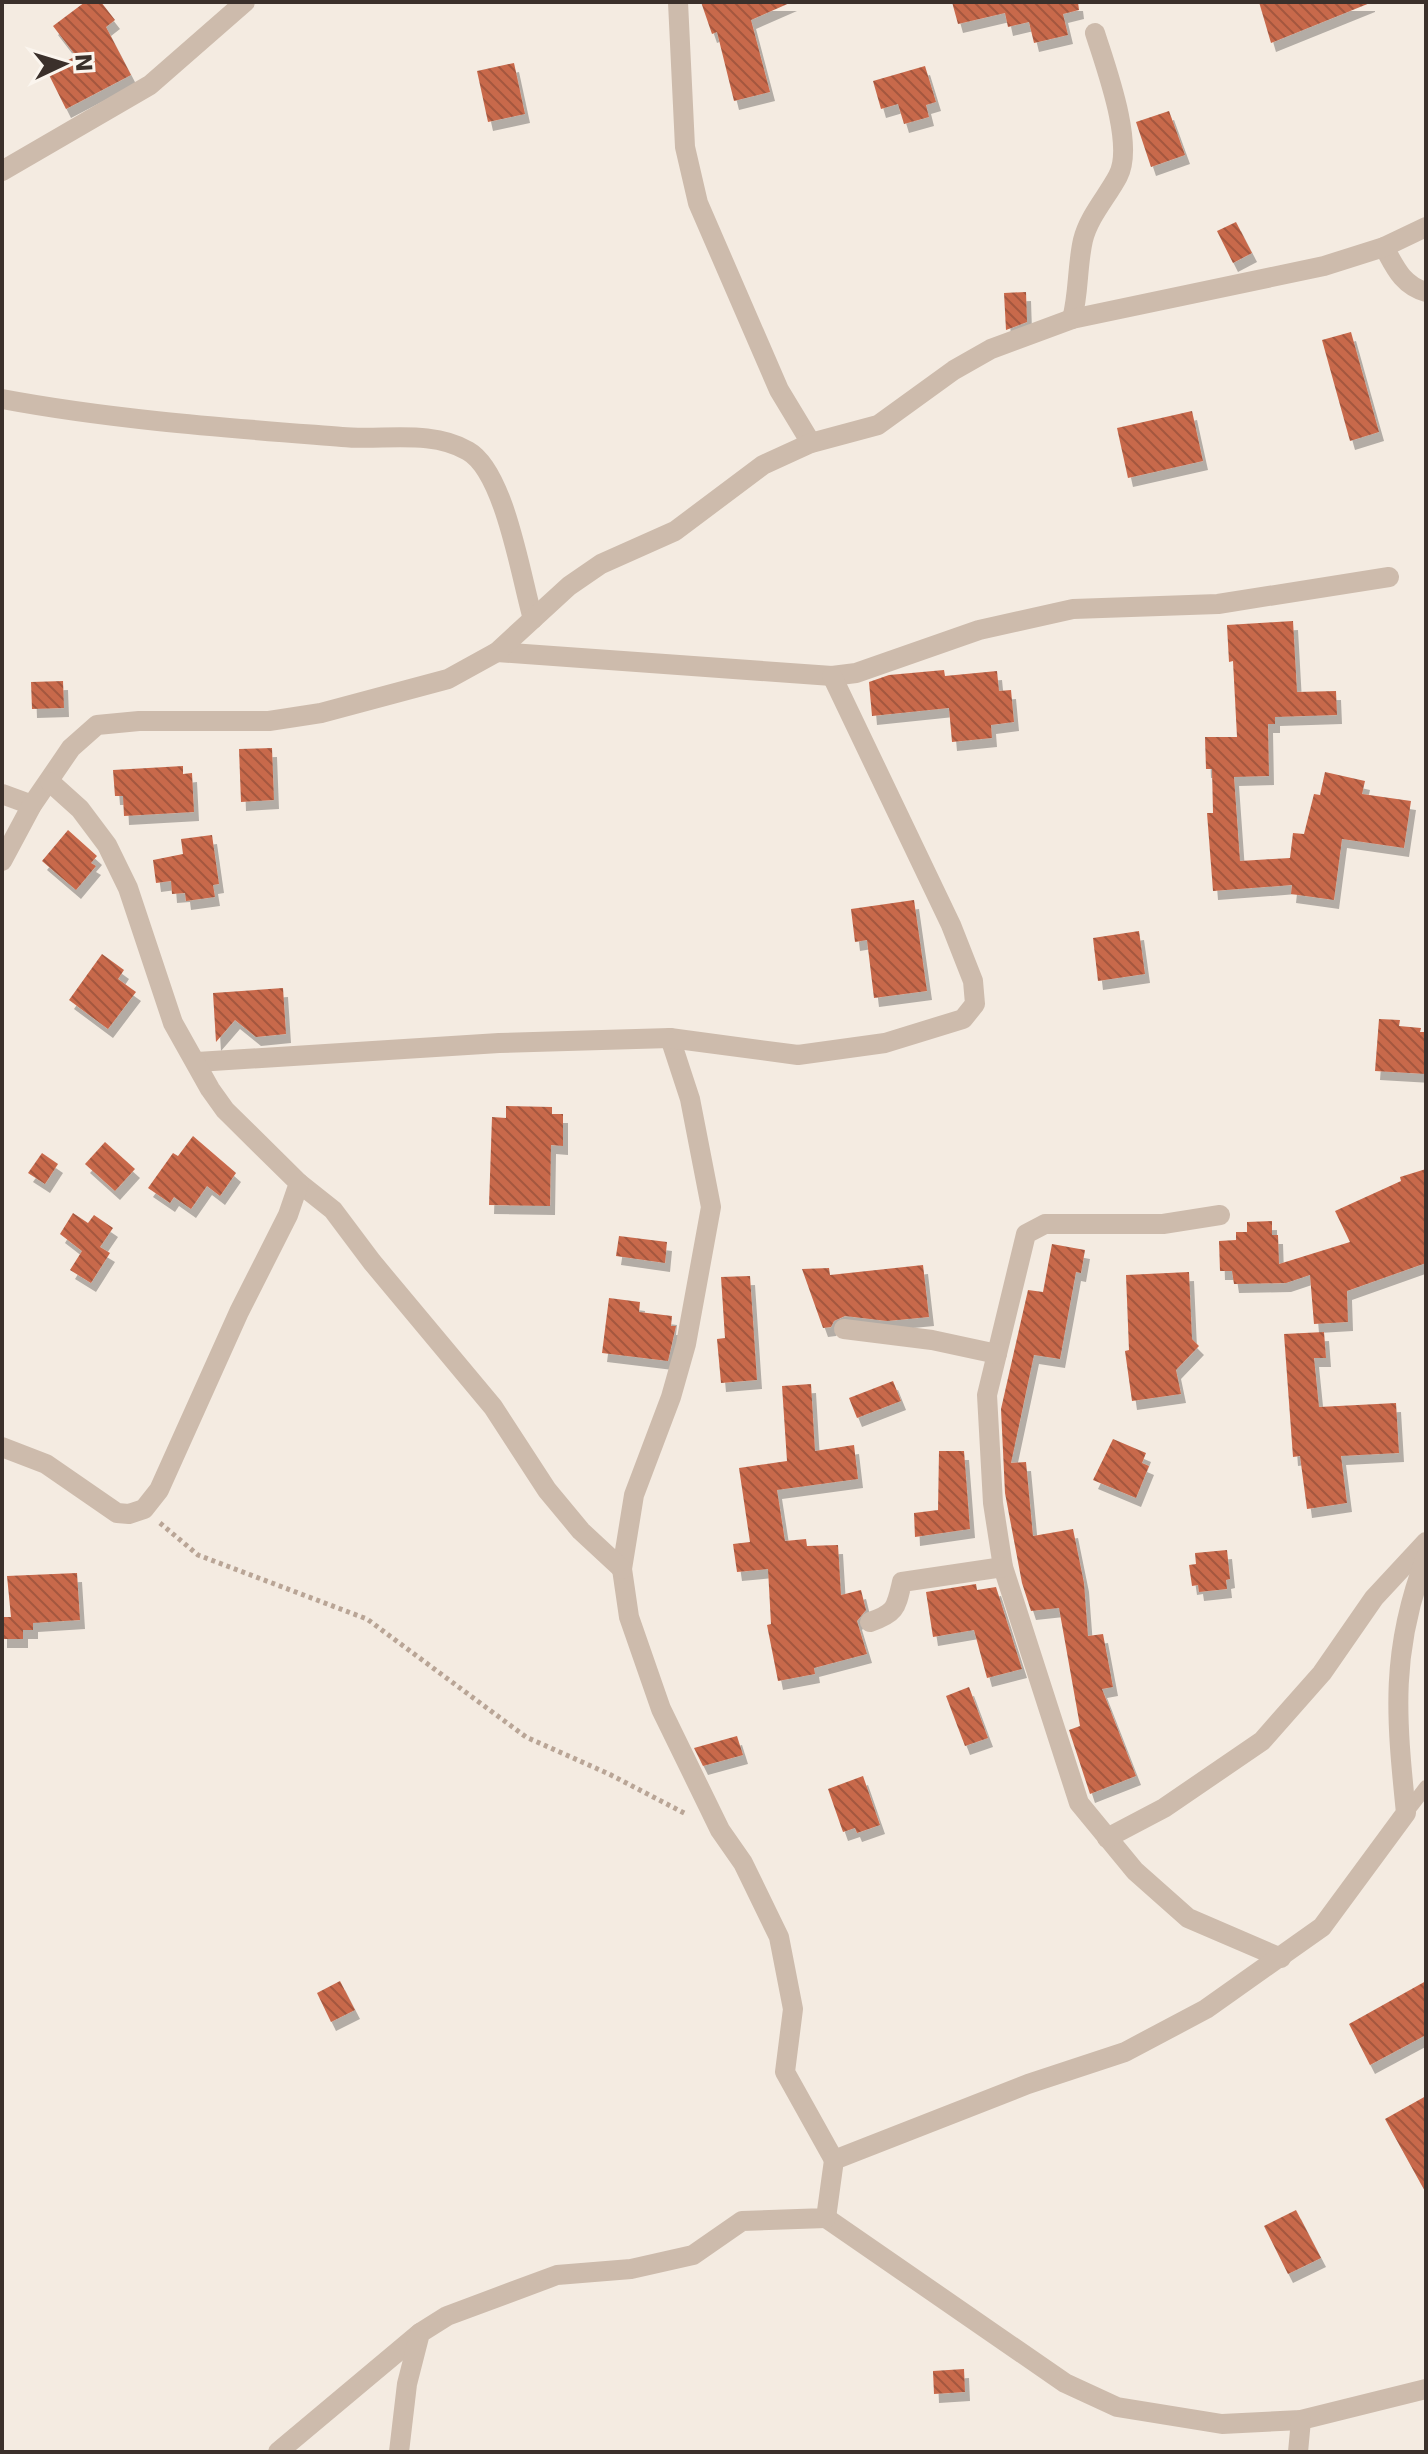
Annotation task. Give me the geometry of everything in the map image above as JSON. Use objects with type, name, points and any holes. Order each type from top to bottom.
[{"type":"street","points":[[2,171],[150,85],[245,2]]},
{"type":"street","points":[[678,2],[685,147],[698,203],[779,390],[811,443]]},
{"type":"street","points":[[1072,319],[1078,299],[1083,238],[1122,166],[1122,139],[1114,96],[1095,33]]},
{"type":"street","points":[[2,861],[32,805],[71,748],[97,725],[139,721],[269,721],[321,713],[448,679],[497,652],[569,586],[601,564],[675,531],[763,465],[811,443],[878,425],[954,370],[991,349],[1072,319],[1240,286],[1384,247],[1426,227]]},
{"type":"street","points":[[1384,247],[1400,277],[1426,292]]},
{"type":"street","points":[[2,399],[244,429],[366,439],[429,438],[469,451],[490,474],[533,619]]},
{"type":"street","points":[[497,652],[832,676],[856,673],[979,630],[1073,609],[1218,604],[1389,577]]},
{"type":"street","points":[[197,1062],[499,1043],[670,1038],[798,1055],[885,1043],[963,1019],[975,1004],[973,981],[951,925],[832,676]]},
{"type":"street","points":[[50,782],[80,809],[107,845],[128,888],[173,1023],[225,1110],[299,1183],[333,1210],[372,1262],[493,1407],[547,1490],[581,1531],[622,1569]]},
{"type":"street","points":[[2,794],[32,805]]},
{"type":"street","points":[[670,1038],[690,1099],[711,1207],[686,1344],[671,1397],[634,1495],[622,1569],[629,1617],[661,1709],[720,1830],[743,1863],[779,1937],[793,2009],[785,2072],[834,2160],[826,2218]]},
{"type":"street","points":[[2,1447],[46,1464],[117,1513],[129,1514],[144,1509],[171,1466],[239,1312],[288,1215],[299,1183]]},
{"type":"street","points":[[1220,1215],[1163,1224],[1035,1226],[1026,1234],[987,1395],[993,1503],[1003,1567],[1079,1803],[1135,1871],[1188,1918],[1281,1958]]},
{"type":"street","points":[[844,1329],[932,1340],[997,1354]]},
{"type":"street","points":[[1107,1838],[1164,1808],[1262,1741],[1322,1673],[1374,1598],[1426,1542]]},
{"type":"street","points":[[834,2160],[1001,2094],[1125,2052],[1206,2009],[1322,1927],[1406,1813],[1397,1729],[1396,1675],[1405,1621],[1426,1557]]},
{"type":"street","points":[[870,1622],[890,1615],[897,1604],[902,1582],[912,1577],[1003,1567]]},
{"type":"street","points":[[278,2452],[420,2333],[447,2316],[557,2275],[631,2269],[693,2255],[742,2221],[826,2218],[1065,2383],[1117,2407],[1222,2424],[1301,2420],[1426,2389]]},
{"type":"street","points":[[399,2452],[407,2384],[420,2333]]},
{"type":"street","points":[[1298,2452],[1301,2420]]},
{"type":"lane","points":[[1406,1813],[1426,1787]]},
{"type":"path","points":[[144,1509],[198,1555],[367,1619],[526,1737],[609,1774],[720,1830]]},
{"type":"building","points":[[85,2],[101,2],[115,20],[106,27],[131,75],[66,109],[47,71],[76,56],[53,26]]},
{"type":"building","points":[[701,2],[792,2],[751,20],[770,92],[734,101],[717,32],[712,34]]},
{"type":"building","points":[[952,2],[1078,2],[1079,10],[1063,14],[1068,35],[1034,43],[1029,22],[1008,27],[1005,13],[958,24]]},
{"type":"building","points":[[1259,2],[1370,2],[1370,3],[1271,43]]},
{"type":"building","points":[[514,63],[525,114],[488,122],[477,71]]},
{"type":"building","points":[[925,66],[936,102],[926,105],[929,117],[904,124],[898,104],[881,109],[873,81]]},
{"type":"building","points":[[1169,111],[1185,155],[1151,167],[1136,122]]},
{"type":"building","points":[[1236,222],[1252,253],[1233,263],[1217,231]]},
{"type":"building","points":[[1026,292],[1027,322],[1006,330],[1004,293]]},
{"type":"building","points":[[1351,332],[1379,432],[1350,441],[1322,340]]},
{"type":"building","points":[[1192,411],[1203,461],[1128,478],[1117,428]]},
{"type":"building","points":[[1293,621],[1297,692],[1336,691],[1337,715],[1275,717],[1275,724],[1268,724],[1269,776],[1234,777],[1240,861],[1290,858],[1293,833],[1304,834],[1314,794],[1320,795],[1325,772],[1365,781],[1362,794],[1411,801],[1404,848],[1342,839],[1334,900],[1291,894],[1292,885],[1213,891],[1207,813],[1213,813],[1212,769],[1206,769],[1205,737],[1237,737],[1233,661],[1229,662],[1227,625]]},
{"type":"building","points":[[944,670],[945,676],[997,671],[999,691],[1011,690],[1014,722],[991,725],[992,738],[952,742],[949,708],[872,716],[869,682],[889,675]]},
{"type":"building","points":[[63,681],[64,708],[32,709],[31,682]]},
{"type":"building","points":[[272,748],[274,800],[241,802],[239,749]]},
{"type":"building","points":[[183,766],[183,774],[192,773],[194,812],[124,816],[123,796],[115,796],[113,770]]},
{"type":"building","points":[[68,830],[97,856],[91,863],[96,866],[76,890],[42,861]]},
{"type":"building","points":[[212,835],[219,884],[213,885],[215,897],[186,901],[185,893],[172,894],[171,881],[156,883],[153,860],[183,854],[181,839]]},
{"type":"building","points":[[914,900],[927,991],[874,998],[867,940],[855,942],[851,909]]},
{"type":"building","points":[[1139,931],[1145,974],[1098,981],[1093,938]]},
{"type":"building","points":[[102,954],[124,970],[118,979],[136,992],[108,1029],[69,1000]]},
{"type":"building","points":[[283,988],[286,1034],[256,1037],[235,1020],[216,1042],[213,993]]},
{"type":"building","points":[[1379,1019],[1400,1020],[1399,1026],[1421,1028],[1420,1032],[1426,1032],[1426,1074],[1375,1071]]},
{"type":"building","points":[[506,1106],[552,1107],[552,1114],[563,1114],[563,1146],[551,1145],[550,1206],[489,1205],[492,1117],[506,1118]]},
{"type":"building","points":[[193,1136],[236,1173],[220,1196],[207,1186],[191,1209],[174,1197],[170,1203],[148,1188],[173,1153],[178,1156]]},
{"type":"building","points":[[105,1142],[135,1169],[115,1191],[85,1164]]},
{"type":"building","points":[[42,1153],[58,1164],[45,1184],[28,1173]]},
{"type":"building","points":[[1426,1169],[1426,1263],[1347,1291],[1348,1322],[1314,1324],[1310,1275],[1286,1283],[1234,1284],[1232,1271],[1220,1271],[1219,1241],[1236,1240],[1236,1232],[1247,1232],[1247,1222],[1272,1221],[1272,1235],[1278,1235],[1279,1264],[1350,1242],[1335,1211],[1401,1181],[1400,1177]]},
{"type":"building","points":[[73,1213],[88,1223],[94,1215],[113,1228],[100,1247],[110,1253],[91,1283],[70,1270],[82,1251],[60,1234]]},
{"type":"building","points":[[619,1236],[667,1242],[665,1263],[616,1256]]},
{"type":"building","points":[[1052,1244],[1085,1250],[1081,1273],[1076,1272],[1060,1359],[1034,1355],[1011,1463],[1026,1462],[1033,1536],[1073,1529],[1084,1583],[1088,1636],[1103,1634],[1113,1687],[1102,1689],[1136,1776],[1090,1794],[1069,1730],[1080,1726],[1059,1608],[1031,1611],[1022,1583],[1005,1493],[1001,1409],[1028,1290],[1043,1292]]},
{"type":"building","points":[[923,1265],[929,1317],[887,1321],[845,1316],[834,1321],[831,1327],[823,1328],[802,1269],[829,1268],[830,1275]]},
{"type":"building","points":[[1189,1272],[1192,1339],[1199,1346],[1176,1370],[1181,1394],[1132,1401],[1125,1351],[1129,1350],[1126,1275]]},
{"type":"building","points":[[750,1276],[757,1380],[721,1383],[717,1339],[725,1338],[721,1277]]},
{"type":"building","points":[[609,1298],[640,1302],[639,1312],[672,1316],[671,1326],[676,1326],[668,1361],[602,1353]]},
{"type":"building","points":[[1324,1332],[1326,1358],[1314,1358],[1319,1407],[1396,1403],[1399,1453],[1341,1456],[1347,1503],[1307,1509],[1300,1456],[1293,1457],[1284,1334]]},
{"type":"building","points":[[893,1381],[901,1401],[857,1418],[849,1398]]},
{"type":"building","points":[[811,1384],[815,1451],[854,1445],[858,1479],[777,1490],[785,1541],[806,1539],[807,1546],[838,1545],[841,1595],[861,1590],[866,1610],[857,1621],[867,1654],[814,1668],[815,1674],[778,1681],[767,1625],[771,1624],[768,1569],[737,1572],[733,1544],[750,1542],[739,1468],[787,1461],[782,1386]]},
{"type":"building","points":[[1113,1439],[1146,1453],[1142,1463],[1149,1466],[1136,1498],[1093,1480]]},
{"type":"building","points":[[939,1451],[964,1451],[970,1529],[915,1537],[914,1513],[938,1510]]},
{"type":"building","points":[[1227,1550],[1230,1579],[1226,1580],[1227,1589],[1199,1592],[1198,1585],[1192,1586],[1189,1565],[1196,1564],[1195,1553]]},
{"type":"building","points":[[77,1573],[80,1620],[33,1623],[33,1630],[23,1630],[23,1639],[2,1639],[2,1617],[11,1617],[7,1576]]},
{"type":"building","points":[[976,1584],[977,1590],[996,1587],[1022,1669],[987,1678],[974,1630],[933,1637],[926,1592]]},
{"type":"building","points":[[969,1687],[988,1738],[965,1746],[946,1696]]},
{"type":"building","points":[[737,1736],[743,1755],[703,1766],[694,1748]]},
{"type":"building","points":[[863,1776],[880,1825],[857,1833],[855,1828],[843,1832],[828,1789]]},
{"type":"building","points":[[340,1981],[355,2010],[331,2022],[317,1993]]},
{"type":"building","points":[[1426,1981],[1426,2035],[1370,2065],[1349,2024]]},
{"type":"building","points":[[1426,2096],[1426,2193],[1385,2119]]},
{"type":"building","points":[[1296,2210],[1321,2258],[1288,2274],[1264,2226]]},
{"type":"building","points":[[964,2369],[965,2392],[934,2394],[933,2371]]}]
